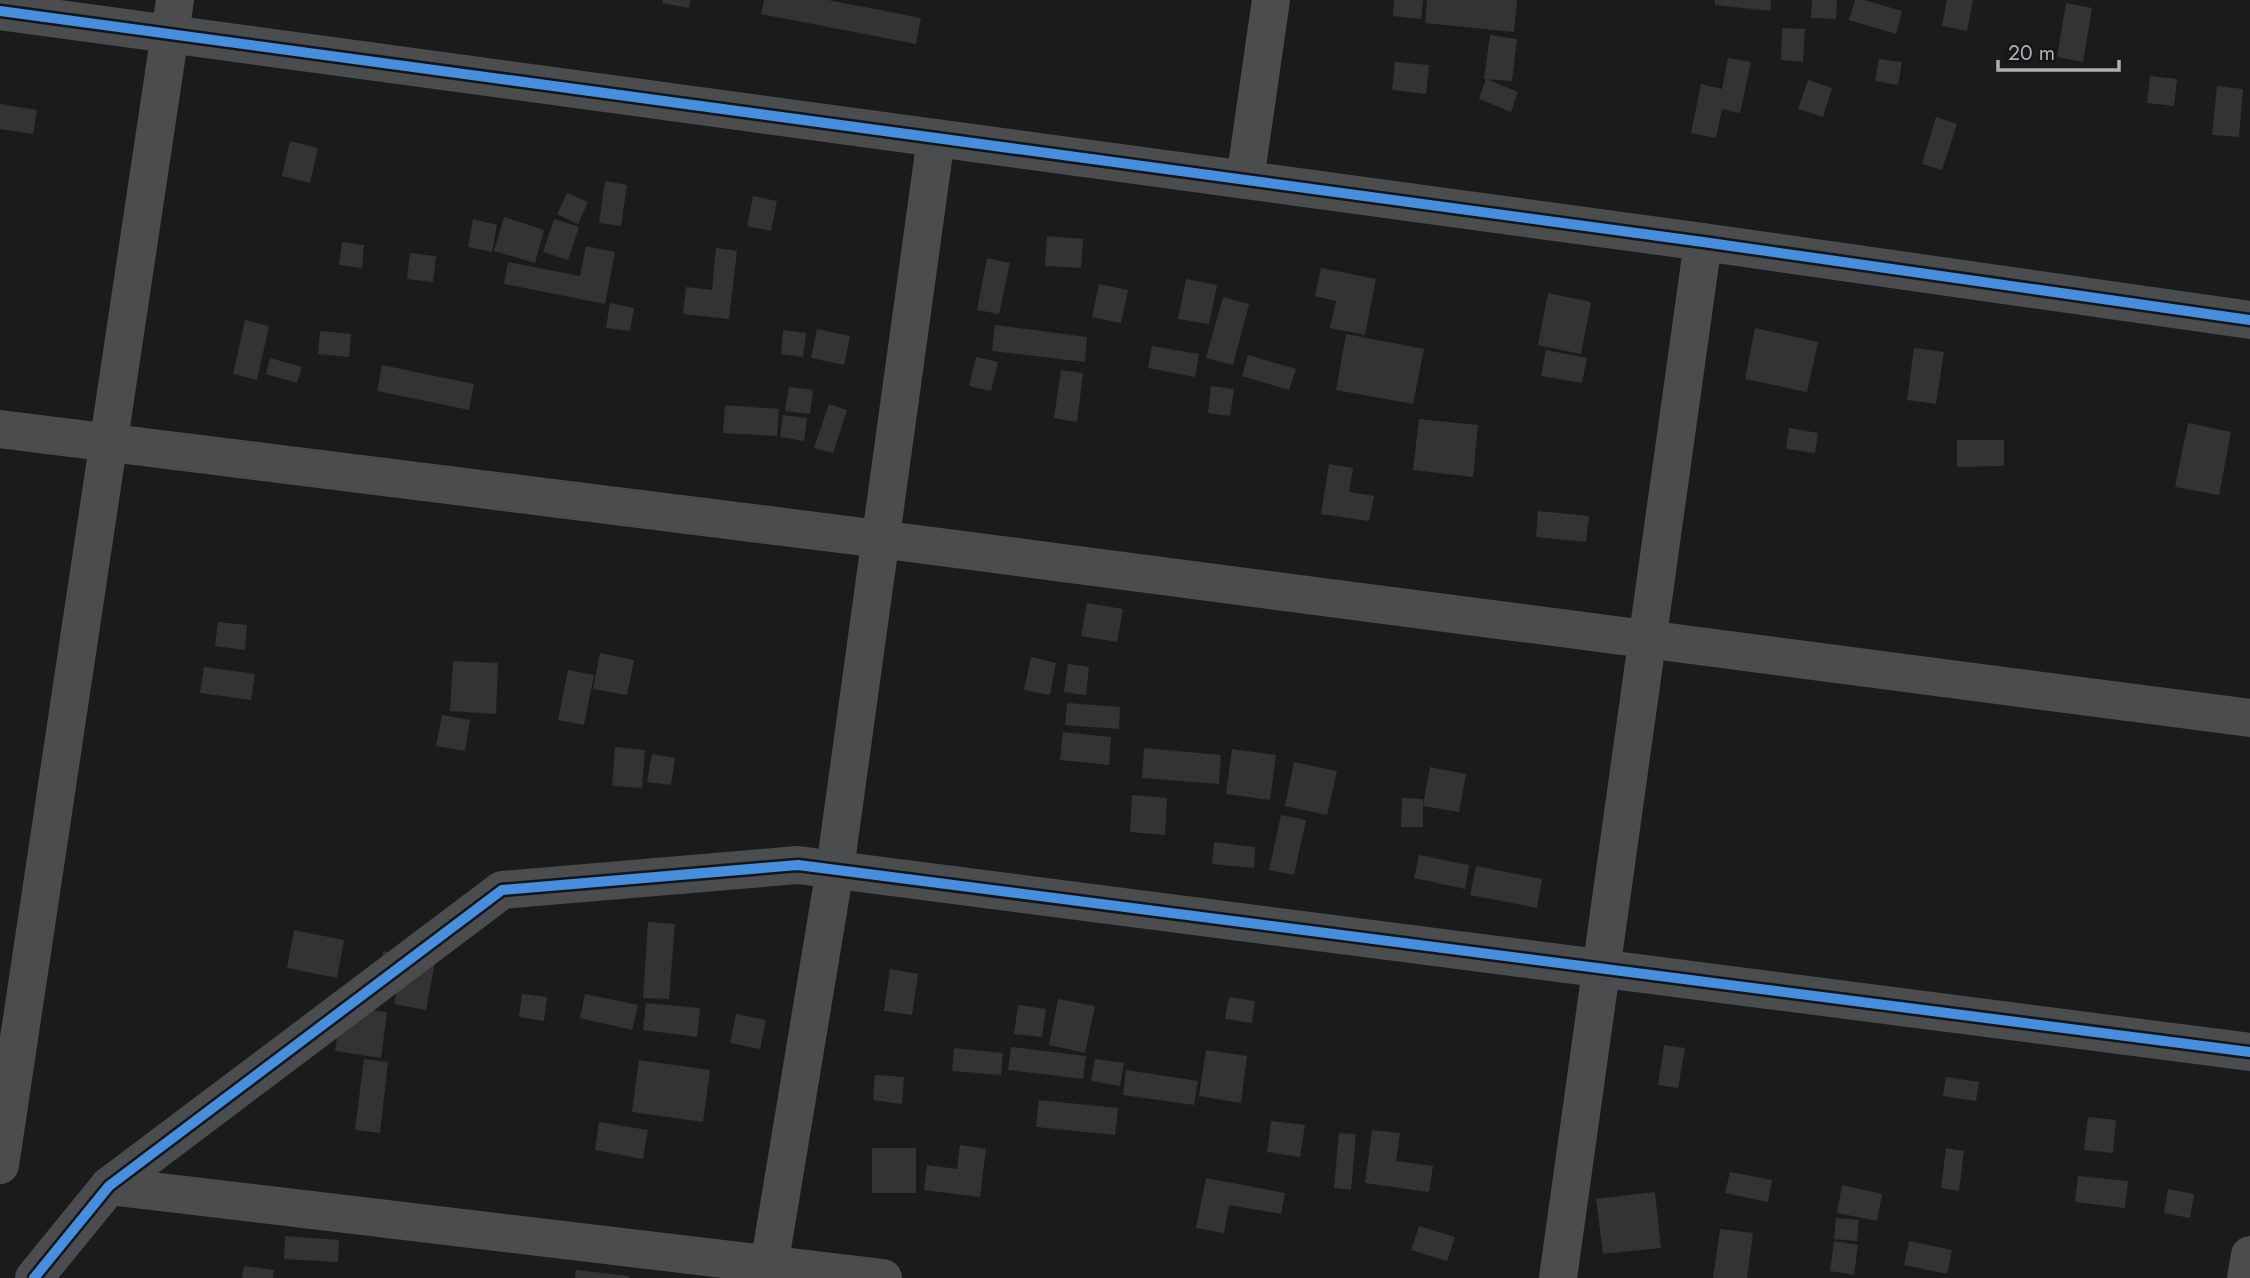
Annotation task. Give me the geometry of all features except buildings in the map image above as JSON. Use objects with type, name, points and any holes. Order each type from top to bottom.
[{"type":"street","points":[[1245,180],[1271,0]]},
{"type":"street","points":[[0,11],[173,17],[936,138],[1703,242],[2250,320]]},
{"type":"street","points":[[0,1165],[173,17]]},
{"type":"street","points":[[767,1271],[835,869],[936,138]]},
{"type":"street","points":[[1558,1278],[1703,242]]},
{"type":"street","points":[[0,429],[881,539],[2250,718]]},
{"type":"street","points":[[34,1278],[109,1186],[502,890],[798,865],[2250,1052]]},
{"type":"street","points":[[109,1186],[767,1271],[883,1278]]},
{"type":"street","points":[[2246,1278],[2250,1255]]},
{"type":"cycle path","points":[[0,11],[1703,242],[2250,320]]},
{"type":"cycle path","points":[[34,1278],[109,1186],[502,890],[798,865],[2250,1052]]}]
